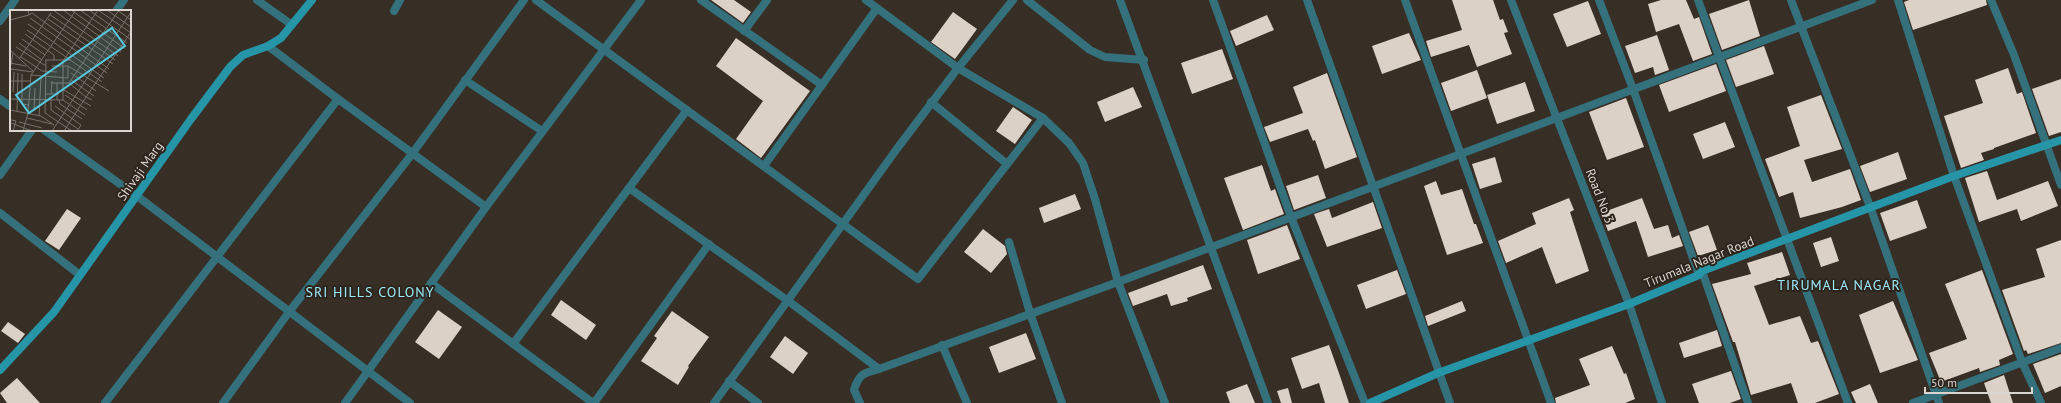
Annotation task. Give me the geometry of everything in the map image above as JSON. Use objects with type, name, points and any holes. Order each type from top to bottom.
[{"type":"street","points":[[0,21],[15,0]]},
{"type":"street","points":[[117,10],[124,0]]},
{"type":"street","points":[[257,0],[292,25]]},
{"type":"street","name":"Shivaji Marg","points":[[0,370],[54,312],[230,67],[243,55],[268,46],[281,38],[312,0]]},
{"type":"street","points":[[394,11],[400,0]]},
{"type":"street","points":[[223,403],[289,312],[412,154],[524,0]]},
{"type":"street","points":[[536,0],[918,279],[1043,118]]},
{"type":"street","points":[[345,403],[486,207],[641,0]]},
{"type":"street","points":[[701,0],[822,85]]},
{"type":"street","points":[[744,31],[767,0]]},
{"type":"street","points":[[866,0],[958,68],[1043,118],[1069,143],[1083,163],[1095,199],[1118,282],[1165,403]]},
{"type":"street","points":[[714,403],[931,102],[1014,0]]},
{"type":"street","points":[[1027,0],[1090,50],[1105,57],[1144,60]]},
{"type":"street","points":[[1120,0],[1144,60],[1268,403]]},
{"type":"street","points":[[1213,0],[1291,217],[1365,403]]},
{"type":"street","points":[[1307,0],[1438,373],[1450,403]]},
{"type":"street","points":[[1405,0],[1550,403]]},
{"type":"street","name":"Road No 3","points":[[1511,0],[1628,304],[1662,403]]},
{"type":"street","points":[[1599,0],[1748,403]]},
{"type":"street","points":[[1698,0],[1848,403]]},
{"type":"street","points":[[1791,0],[1871,209],[1939,403]]},
{"type":"street","points":[[860,403],[854,390],[857,379],[863,373],[878,369],[1118,282],[1872,0]]},
{"type":"street","points":[[1898,0],[1954,176],[2022,362],[2041,403]]},
{"type":"street","points":[[1991,0],[2014,55],[2061,185]]},
{"type":"street","points":[[764,166],[877,8]]},
{"type":"street","points":[[268,46],[412,154],[486,207]]},
{"type":"street","points":[[465,80],[542,131]]},
{"type":"street","points":[[0,99],[10,106]]},
{"type":"street","points":[[105,403],[338,99]]},
{"type":"street","points":[[931,102],[1007,164]]},
{"type":"street","points":[[513,344],[687,110]]},
{"type":"street","points":[[0,175],[31,131]]},
{"type":"street","points":[[45,131],[137,196],[367,372],[410,403]]},
{"type":"street","name":"Tirumala Nagar Road","points":[[1370,403],[1438,373],[1628,304],[1700,273],[1871,209],[1954,176],[2048,146],[2061,140]]},
{"type":"street","points":[[628,188],[787,300],[878,369]]},
{"type":"street","points":[[0,213],[80,275]]},
{"type":"street","points":[[1009,242],[1030,313],[1062,403]]},
{"type":"street","points":[[431,283],[593,403],[709,244]]},
{"type":"street","points":[[942,345],[967,403]]},
{"type":"street","points":[[1913,403],[2061,348]]},
{"type":"street","points":[[729,381],[758,403]]},
{"type":"building","points":[[711,0],[734,0],[751,12],[743,23]]},
{"type":"building","points":[[1452,0],[1493,0],[1500,20],[1503,19],[1508,32],[1504,33],[1512,54],[1477,67],[1469,45],[1431,57],[1426,41],[1462,30]]},
{"type":"building","points":[[1661,0],[1686,0],[1694,19],[1699,17],[1712,54],[1693,61],[1679,24],[1656,32],[1648,4]]},
{"type":"building","points":[[1749,0],[1760,36],[1722,50],[1709,14]]},
{"type":"building","points":[[1909,0],[1986,0],[1987,5],[1913,30],[1904,2]]},
{"type":"building","points":[[1588,1],[1601,34],[1567,47],[1553,14]]},
{"type":"building","points":[[953,12],[977,29],[955,59],[931,42]]},
{"type":"building","points":[[1267,15],[1274,30],[1236,46],[1230,31]]},
{"type":"building","points":[[1409,33],[1421,60],[1382,74],[1372,46]]},
{"type":"building","points":[[1657,35],[1669,70],[1655,75],[1653,67],[1635,73],[1625,46]]},
{"type":"building","points":[[736,38],[810,91],[761,158],[736,139],[763,101],[716,66]]},
{"type":"building","points":[[1764,46],[1774,74],[1736,87],[1726,60]]},
{"type":"building","points":[[1222,49],[1233,79],[1192,94],[1181,63]]},
{"type":"building","points":[[1716,64],[1726,91],[1669,112],[1659,85]]},
{"type":"building","points":[[2008,68],[2017,94],[2022,92],[2036,133],[1981,153],[1984,160],[1961,168],[1944,116],[1983,103],[1975,80]]},
{"type":"building","points":[[1477,70],[1487,98],[1451,111],[1441,83]]},
{"type":"building","points":[[1327,73],[1357,157],[1325,169],[1315,140],[1313,141],[1308,129],[1270,142],[1264,127],[1303,113],[1293,87]]},
{"type":"building","points":[[2061,79],[2061,132],[2049,136],[2032,89]]},
{"type":"building","points":[[1525,82],[1535,111],[1497,124],[1487,95]]},
{"type":"building","points":[[1133,87],[1142,107],[1105,122],[1097,102]]},
{"type":"building","points":[[1821,95],[1842,149],[1804,160],[1812,182],[1850,169],[1861,200],[1842,207],[1800,218],[1793,192],[1779,197],[1765,159],[1800,146],[1787,107]]},
{"type":"building","points":[[1626,98],[1644,147],[1607,160],[1589,112]]},
{"type":"building","points":[[1013,107],[1032,120],[1015,144],[996,131]]},
{"type":"building","points":[[1725,122],[1735,147],[1703,159],[1693,134]]},
{"type":"building","points":[[1898,152],[1907,179],[1870,192],[1860,166]]},
{"type":"building","points":[[1495,157],[1502,182],[1480,189],[1472,164]]},
{"type":"building","points":[[1262,165],[1271,191],[1275,189],[1284,214],[1243,230],[1224,178]]},
{"type":"building","points":[[1987,171],[1997,200],[2048,181],[2058,206],[2021,221],[2017,209],[1979,222],[1965,178]]},
{"type":"building","points":[[1318,175],[1326,198],[1294,210],[1286,186]]},
{"type":"building","points":[[1436,181],[1441,195],[1462,189],[1474,224],[1476,224],[1483,243],[1447,255],[1424,186]]},
{"type":"building","points":[[1075,194],[1081,209],[1044,223],[1039,208]]},
{"type":"building","points":[[1569,198],[1574,210],[1570,212],[1589,271],[1556,284],[1542,247],[1506,263],[1498,241],[1536,224],[1532,213]]},
{"type":"building","points":[[1642,198],[1654,229],[1668,225],[1672,238],[1679,235],[1683,246],[1648,257],[1636,221],[1608,231],[1601,213]]},
{"type":"building","points":[[1917,200],[1927,228],[1890,241],[1880,213]]},
{"type":"building","points":[[1373,202],[1382,228],[1327,247],[1314,214],[1329,209],[1332,218]]},
{"type":"building","points":[[67,209],[81,218],[59,250],[45,241]]},
{"type":"building","points":[[1287,225],[1300,259],[1258,274],[1247,240]]},
{"type":"building","points":[[1708,225],[1717,250],[1698,256],[1689,232]]},
{"type":"building","points":[[983,229],[1005,246],[1007,254],[991,273],[964,252]]},
{"type":"building","points":[[1831,237],[1839,261],[1821,267],[1813,243]]},
{"type":"building","points":[[2061,240],[2061,343],[2028,354],[2026,350],[2024,351],[2002,290],[2045,277],[2036,249]]},
{"type":"building","points":[[1782,252],[1790,275],[1754,286],[1769,325],[1800,316],[1811,343],[1818,341],[1839,394],[1815,403],[1798,403],[1791,383],[1751,395],[1735,342],[1733,342],[1712,284],[1751,274],[1747,263]]},
{"type":"building","points":[[1203,265],[1212,289],[1187,298],[1188,301],[1171,306],[1167,294],[1133,306],[1128,293]]},
{"type":"building","points":[[1397,270],[1406,294],[1366,309],[1357,285]]},
{"type":"building","points":[[1982,270],[2013,354],[1999,360],[2000,365],[1980,372],[1979,368],[1941,382],[1929,353],[1967,339],[1945,284]]},
{"type":"building","points":[[561,300],[596,325],[586,340],[551,315]]},
{"type":"building","points":[[1462,301],[1466,311],[1428,326],[1425,316]]},
{"type":"building","points":[[1893,301],[1918,360],[1880,373],[1859,315]]},
{"type":"building","points":[[438,310],[462,327],[439,359],[415,342]]},
{"type":"building","points":[[672,311],[709,337],[688,366],[689,367],[678,385],[641,361],[657,338],[654,336]]},
{"type":"building","points":[[8,322],[25,334],[18,343],[1,331]]},
{"type":"building","points":[[1717,330],[1722,346],[1684,358],[1679,343]]},
{"type":"building","points":[[1026,333],[1036,359],[999,373],[989,347]]},
{"type":"building","points":[[785,336],[808,353],[793,374],[770,357]]},
{"type":"building","points":[[1329,345],[1349,403],[1325,403],[1319,383],[1302,389],[1291,358]]},
{"type":"building","points":[[1612,346],[1624,374],[1626,373],[1635,399],[1625,403],[1556,403],[1555,398],[1590,385],[1579,359]]},
{"type":"building","points":[[2061,354],[2061,386],[2045,393],[2033,364]]},
{"type":"building","points":[[1731,371],[1741,399],[1730,403],[1699,403],[1692,384]]},
{"type":"building","points":[[2004,375],[2013,403],[1991,403],[1984,383]]},
{"type":"building","points":[[17,378],[40,403],[7,403],[0,393]]},
{"type":"building","points":[[1247,384],[1255,403],[1230,403],[1226,392]]},
{"type":"building","points":[[1870,384],[1878,403],[1856,403],[1851,392]]},
{"type":"building","points":[[1288,388],[1292,403],[1281,403],[1277,391]]},
{"type":"district","name":"TIRUMALA NAGAR","points":[[1839,285]]},
{"type":"district","name":"SRI HILLS COLONY","points":[[370,292]]}]
